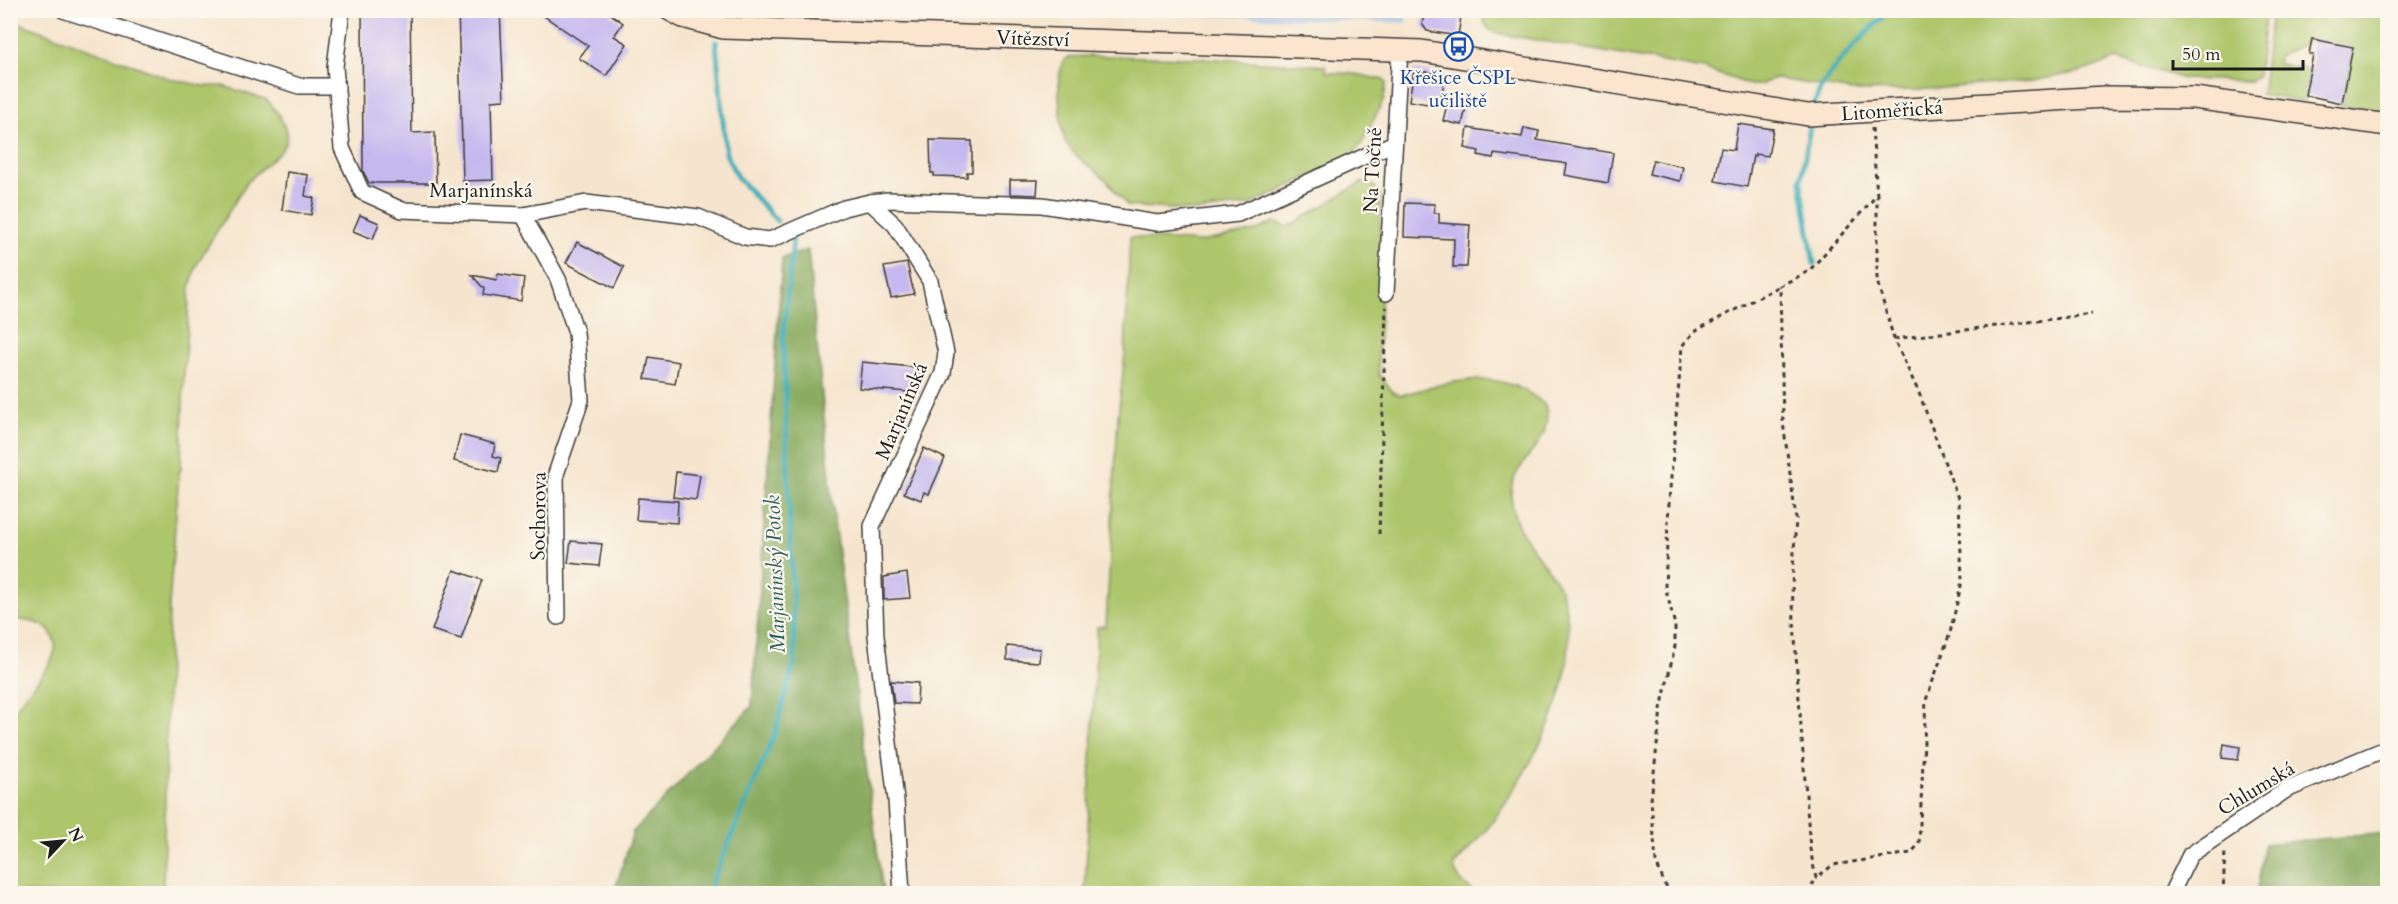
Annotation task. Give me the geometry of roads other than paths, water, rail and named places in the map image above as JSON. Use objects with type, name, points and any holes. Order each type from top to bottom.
[{"type":"main road","name":"Vítězství","points":[[669,10],[683,17],[723,28],[1400,50]]},
{"type":"main road","name":"Litoměřická","points":[[1400,50],[1422,51],[1816,115],[2105,97],[2194,98],[2388,125]]},
{"type":"street","points":[[63,10],[298,86],[337,86]]},
{"type":"street","name":"Marjanínská","points":[[342,10],[335,67],[342,148],[362,192],[402,210],[523,215],[586,203],[698,218],[745,237],[770,240],[844,208],[870,202],[895,225],[930,280],[946,353],[943,373],[872,526],[876,636],[896,800],[902,894]]},
{"type":"street","name":"Na Točně","points":[[1386,293],[1400,50]]},
{"type":"street","points":[[870,202],[888,200],[1041,205],[1157,223],[1238,214],[1394,143]]},
{"type":"street","name":"Sochorova","points":[[523,215],[558,279],[576,332],[581,400],[556,474],[558,617]]},
{"type":"street","name":"Chlumská","points":[[2171,894],[2190,855],[2286,790],[2388,748]]},
{"type":"waterway","points":[[1813,111],[1817,97],[1833,70],[1889,10]]},
{"type":"waterway","name":"Marjanínský Potok","points":[[716,42],[726,154],[737,177],[777,221]]},
{"type":"waterway","points":[[1811,120],[1801,181],[1814,264]]},
{"type":"waterway","name":"Marjanínský Potok","points":[[707,894],[774,736],[795,660],[783,338],[793,239]]},
{"type":"place","name":"Křešice ČSPL učiliště","points":[[1458,46]]}]
